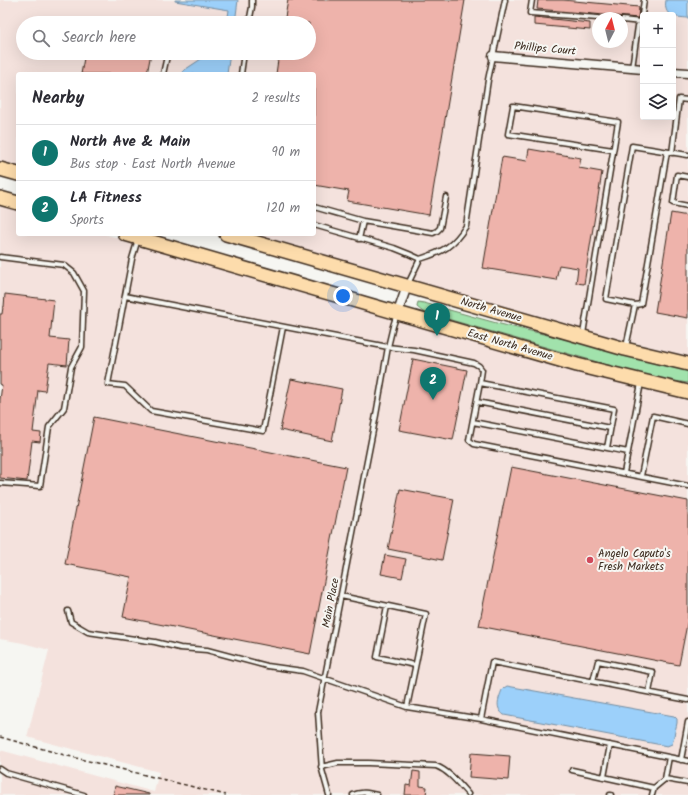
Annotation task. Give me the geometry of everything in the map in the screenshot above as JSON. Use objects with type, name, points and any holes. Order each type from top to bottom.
[{"type":"main road","points":[[0,169],[16,173]]},
{"type":"main road","points":[[0,198],[16,202]]},
{"type":"main road","name":"East North Avenue","points":[[132,236],[577,365],[688,392]]},
{"type":"main road","name":"North Avenue","points":[[233,236],[625,349],[688,364]]},
{"type":"street","name":"Phillips Court","points":[[493,56],[640,69]]},
{"type":"street","points":[[676,72],[688,73]]},
{"type":"street","points":[[398,312],[407,286]]},
{"type":"lane","points":[[251,16],[252,0]]},
{"type":"lane","points":[[316,226],[394,248],[420,259],[437,254],[450,246],[459,237],[466,226],[488,80],[505,0]]},
{"type":"lane","points":[[532,0],[530,13],[592,18]]},
{"type":"lane","points":[[642,12],[644,0]]},
{"type":"lane","points":[[628,21],[640,22]]},
{"type":"lane","points":[[632,68],[638,26],[640,23]]},
{"type":"lane","points":[[163,72],[166,60]]},
{"type":"lane","points":[[241,72],[243,60]]},
{"type":"lane","points":[[672,153],[679,98],[688,100]]},
{"type":"lane","points":[[583,336],[618,122],[513,106],[508,134],[613,150]]},
{"type":"lane","points":[[667,152],[641,304],[635,305],[606,299],[632,146],[688,155]]},
{"type":"lane","points":[[688,177],[678,175],[673,203],[688,206]]},
{"type":"lane","points":[[316,208],[363,221],[433,233],[440,228],[446,196]]},
{"type":"lane","points":[[359,238],[363,221]]},
{"type":"lane","points":[[139,238],[132,259],[108,384],[125,386],[151,411],[263,431],[283,327]]},
{"type":"lane","points":[[0,257],[64,265],[74,273],[84,292],[82,347],[71,367],[64,408],[49,427],[40,486],[0,483]]},
{"type":"lane","points":[[407,286],[420,259]]},
{"type":"lane","points":[[125,296],[388,347],[414,350],[474,363],[482,370],[469,440],[474,444],[688,486]]},
{"type":"lane","points":[[625,349],[635,305]]},
{"type":"lane","name":"Main Place","points":[[329,795],[321,767],[318,712],[388,347],[398,312]]},
{"type":"lane","points":[[624,473],[642,381]]},
{"type":"lane","points":[[480,383],[614,408],[607,448]]},
{"type":"lane","points":[[476,402],[610,428]]},
{"type":"lane","points":[[640,476],[653,416],[688,424]]},
{"type":"lane","points":[[473,422],[628,452]]},
{"type":"lane","points":[[341,596],[426,614],[407,707]]},
{"type":"lane","points":[[387,606],[377,657],[415,665]]},
{"type":"lane","points":[[68,611],[71,622],[88,632],[155,642],[180,648],[207,650],[267,666],[303,671],[407,707],[481,719],[688,761]]},
{"type":"lane","points":[[593,681],[598,661],[654,672],[649,692]]},
{"type":"lane","points":[[481,719],[492,662],[688,700]]},
{"type":"lane","points":[[681,760],[688,722]]},
{"type":"lane","points":[[604,777],[610,745]]},
{"type":"lane","points":[[652,795],[654,788],[665,779],[669,757]]},
{"type":"lane","points":[[321,767],[338,763],[436,766],[449,773],[468,794]]},
{"type":"lane","points":[[0,770],[84,795]]},
{"type":"lane","points":[[572,770],[654,788]]},
{"type":"lane","points":[[665,779],[688,784]]},
{"type":"lane","points":[[352,795],[362,792],[377,795]]},
{"type":"path","points":[[0,737],[68,756],[226,795]]},
{"type":"shaded area","points":[[0,0],[688,0],[688,356],[513,313],[254,236],[316,236],[316,72],[16,72],[16,167],[0,163]]},
{"type":"shaded area","points":[[0,204],[16,208],[16,236],[111,236],[413,324],[688,397],[688,795],[0,795],[0,750],[154,792],[159,772],[27,737],[49,650],[0,639]]},
{"type":"green space","points":[[418,302],[688,371],[688,383],[639,374],[423,312],[417,307]]},
{"type":"water","points":[[238,0],[236,16],[228,16],[229,10],[175,1]]},
{"type":"water","points":[[666,0],[688,0],[688,18],[676,16],[676,12],[667,12]]},
{"type":"water","points":[[200,60],[229,60],[227,72],[183,71]]},
{"type":"water","points":[[507,686],[674,716],[677,719],[677,723],[672,744],[667,746],[504,715],[499,710],[498,704],[502,690]]},
{"type":"building","points":[[288,0],[465,0],[429,215],[347,201],[349,191],[316,185],[316,72],[276,72],[278,60],[316,60],[316,16],[285,16]]},
{"type":"building","points":[[538,0],[563,0],[639,7],[638,18],[628,17],[628,12],[592,12],[592,14],[537,9]]},
{"type":"building","points":[[534,17],[590,23],[590,30],[534,25]]},
{"type":"building","points":[[84,60],[150,60],[147,72],[81,72]]},
{"type":"building","points":[[529,149],[581,158],[579,168],[602,172],[584,284],[576,283],[578,268],[559,265],[556,280],[483,268],[502,157],[527,161]]},
{"type":"building","points":[[671,213],[688,216],[688,318],[655,312]]},
{"type":"building","points":[[5,294],[54,300],[50,338],[69,340],[67,365],[49,363],[45,391],[38,390],[33,432],[41,433],[40,442],[32,441],[27,481],[0,478],[0,400],[2,385],[0,384],[0,314],[2,314],[4,307]]},
{"type":"building","points":[[413,359],[467,370],[453,440],[399,430]]},
{"type":"building","points":[[291,379],[342,389],[332,441],[280,430]]},
{"type":"building","points":[[94,417],[346,467],[310,654],[123,617],[131,577],[65,564]]},
{"type":"building","name":"Angelo Caputo's Fresh Markets","points":[[511,467],[688,501],[688,619],[679,665],[479,626]]},
{"type":"building","points":[[400,489],[454,499],[442,560],[388,549]]},
{"type":"building","points":[[385,555],[406,559],[402,578],[381,574]]},
{"type":"building","points":[[471,753],[510,756],[508,780],[469,777]]},
{"type":"building","points":[[413,771],[420,772],[420,786],[427,787],[426,795],[405,795],[406,785],[411,786]]},
{"type":"building","points":[[115,786],[149,794],[149,795],[113,795]]},
{"type":"place","name":"North Ave & Main","points":[[437,336]]},
{"type":"place","name":"LA Fitness","points":[[433,400]]},
{"type":"place","name":"Angelo Caputo's Fresh Markets","points":[[590,560]]}]
